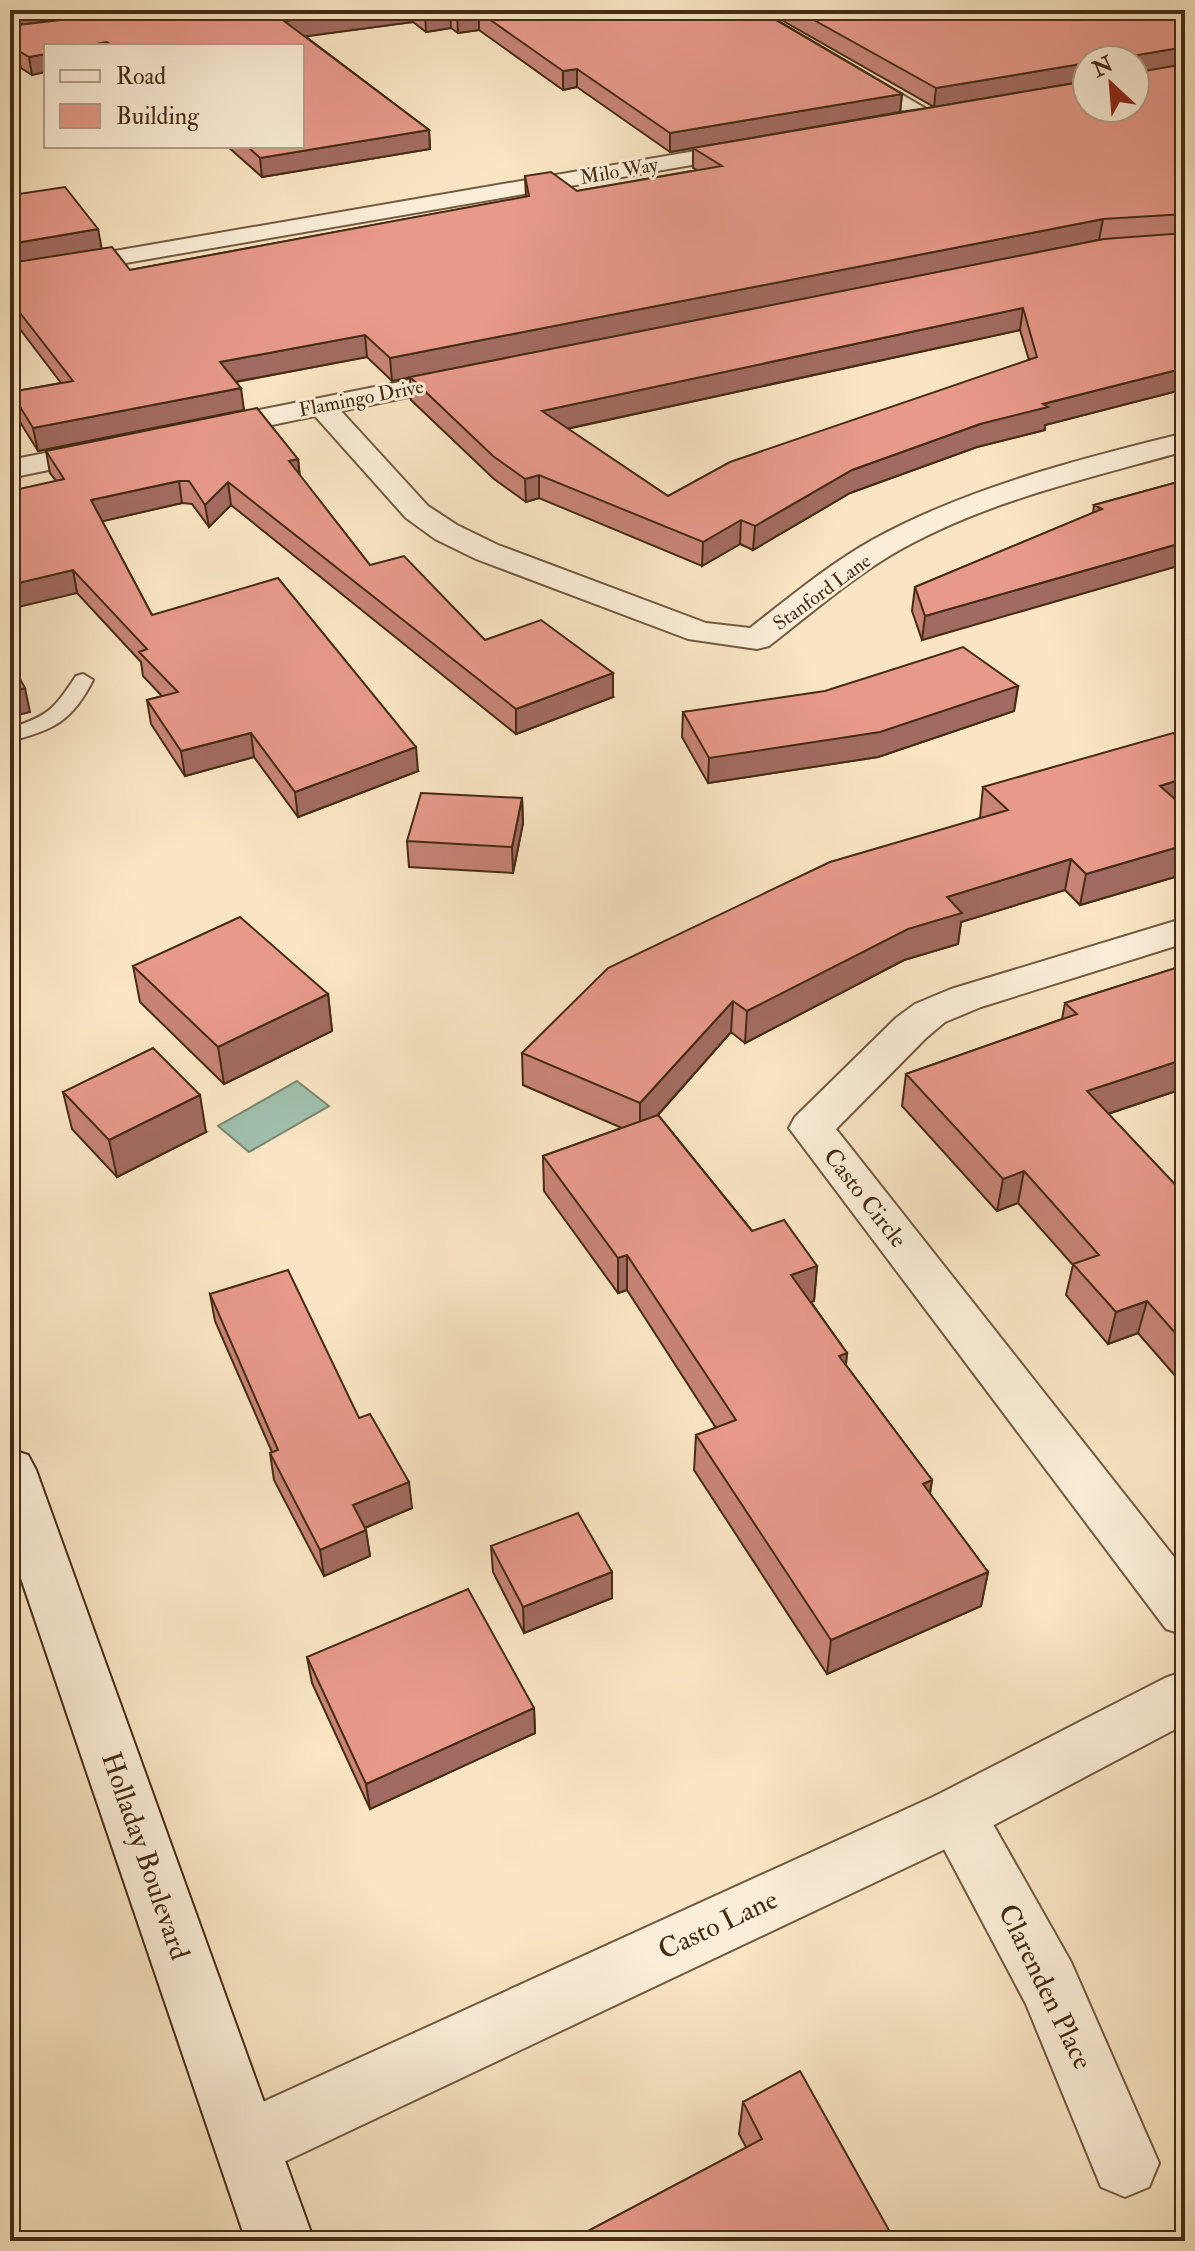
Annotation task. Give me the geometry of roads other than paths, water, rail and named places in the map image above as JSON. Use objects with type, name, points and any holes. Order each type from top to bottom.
[{"type":"street","points":[[744,10],[937,116],[898,123]]},
{"type":"street","name":"Milo Way","points":[[10,276],[774,144]]},
{"type":"street","name":"Flamingo Drive","points":[[181,435],[492,372]]},
{"type":"street","name":"Stanford Lane","points":[[321,406],[417,512],[446,532],[487,552],[700,632],[757,639],[840,575],[900,537],[983,503],[1185,442]]},
{"type":"street","points":[[10,469],[135,444]]},
{"type":"street","name":"Casto Circle","points":[[1185,930],[966,998],[930,1013],[811,1128],[1185,1612]]},
{"type":"street","name":"Holladay Boulevard","points":[[10,1470],[280,2241]]},
{"type":"street","name":"Casto Lane","points":[[247,2144],[956,1815],[1185,1696]]},
{"type":"street","name":"Clarenden Place","points":[[956,1815],[1049,1984],[1125,2163]]},
{"type":"lane","points":[[10,735],[64,714],[83,680]]}]
